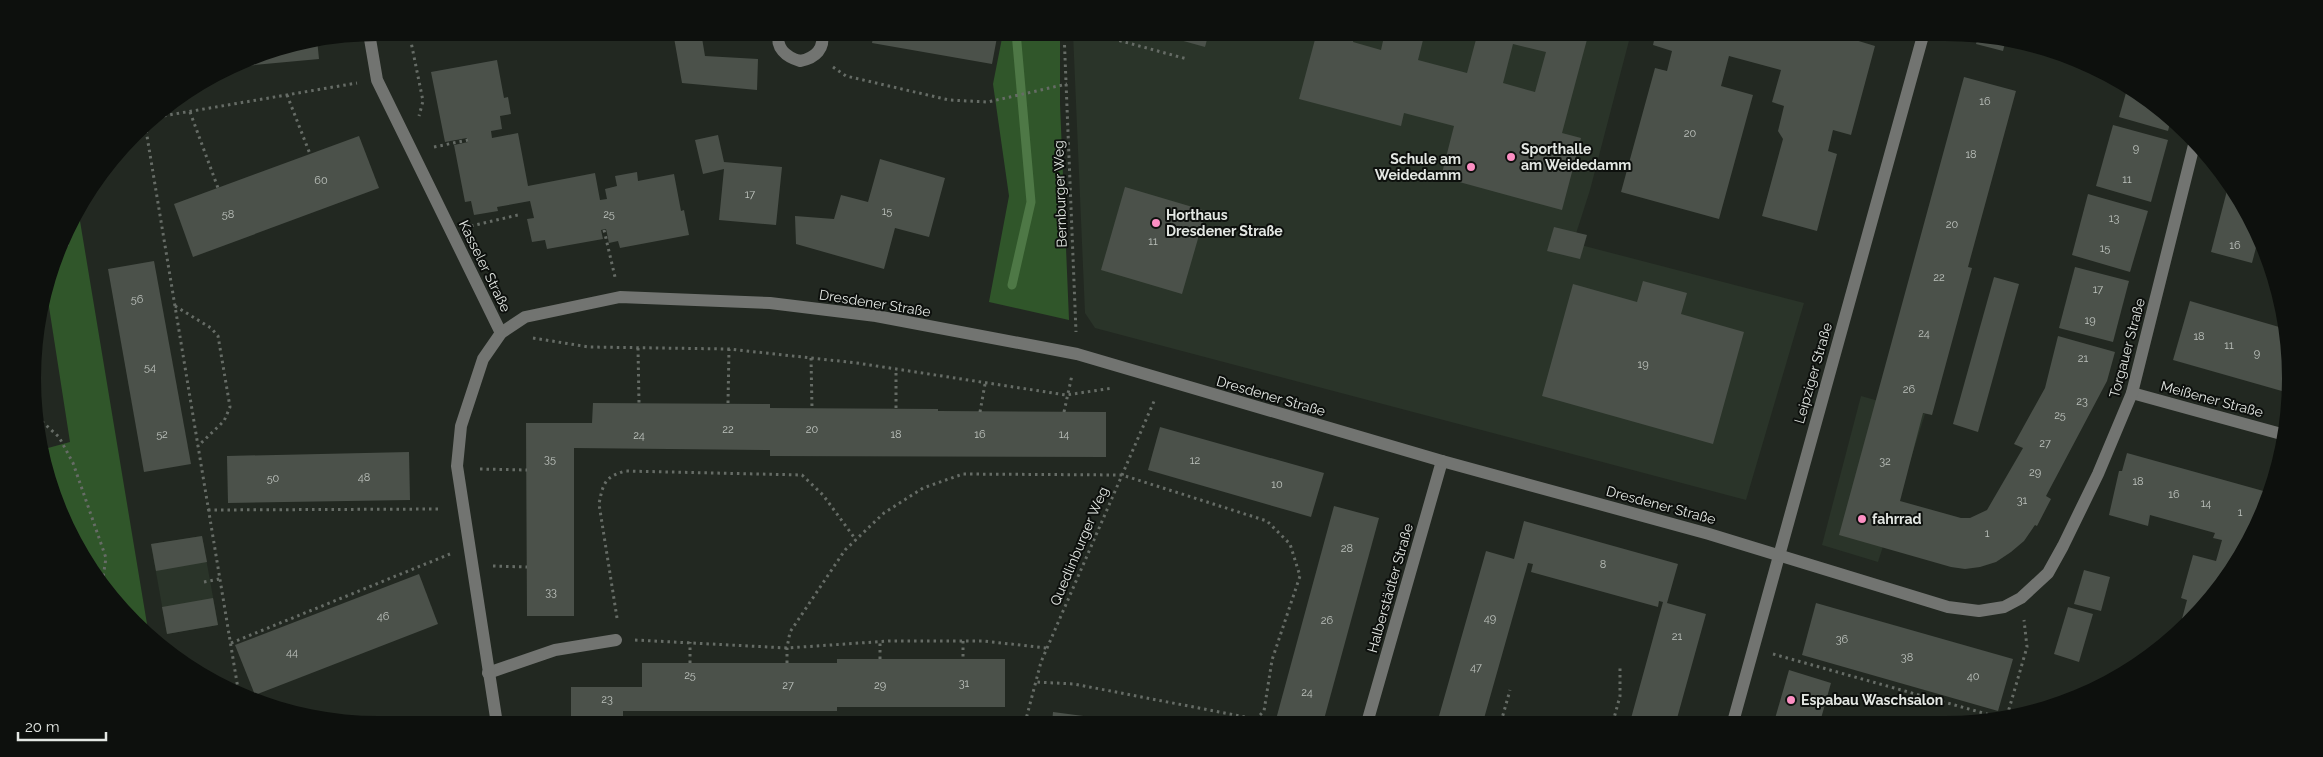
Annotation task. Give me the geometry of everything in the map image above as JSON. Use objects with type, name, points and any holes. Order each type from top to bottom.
[{"type":"street","name":"Kasseler Straße","points":[[370,41],[377,80],[501,333],[483,359],[461,426],[456,466],[496,716]]},
{"type":"street","points":[[779,41],[783,53],[800,61],[816,55],[821,48],[821,41]]},
{"type":"street","name":"Leipziger Straße","points":[[1735,716],[1921,41]]},
{"type":"street","name":"Torgauer Straße","points":[[2022,598],[2048,573],[2063,546],[2098,474],[2132,393],[2193,150]]},
{"type":"street","name":"Dresdener Straße","points":[[501,333],[525,317],[620,297],[770,303],[876,316],[1077,354],[1442,461],[1709,534],[1948,607],[1979,611],[2004,607],[2022,598]]},
{"type":"street","name":"Meißener Straße","points":[[2132,393],[2277,432]]},
{"type":"street","name":"Halberstädter Straße","points":[[1369,716],[1442,461]]},
{"type":"street","points":[[488,672],[555,650],[616,640]]},
{"type":"path","points":[[411,41],[423,101],[412,152],[468,140]]},
{"type":"path","name":"Bernburger Weg","points":[[1065,41],[1068,84],[1077,354]]},
{"type":"path","points":[[1121,41],[1187,59]]},
{"type":"path","points":[[816,55],[846,76],[948,100],[988,102],[1068,84]]},
{"type":"path","points":[[168,115],[377,80]]},
{"type":"path","points":[[287,95],[310,154]]},
{"type":"path","points":[[190,112],[218,188]]},
{"type":"path","points":[[147,134],[237,685]]},
{"type":"path","points":[[451,231],[518,215]]},
{"type":"path","points":[[604,230],[620,297]]},
{"type":"path","points":[[174,305],[211,328],[218,336],[230,407],[224,421],[198,446]]},
{"type":"path","points":[[501,333],[589,347],[729,349],[896,369],[1066,395],[1114,388]]},
{"type":"path","points":[[638,348],[639,403]]},
{"type":"path","points":[[728,404],[729,349]]},
{"type":"path","points":[[811,358],[812,408]]},
{"type":"path","points":[[896,369],[896,408]]},
{"type":"path","name":"Quedlinburger Weg","points":[[1026,716],[1047,648],[1163,380]]},
{"type":"path","points":[[980,412],[985,384]]},
{"type":"path","points":[[1064,412],[1066,395]]},
{"type":"path","points":[[44,423],[59,437],[73,463],[106,558],[104,574]]},
{"type":"path","points":[[456,466],[526,470]]},
{"type":"path","points":[[856,540],[823,495],[802,476],[625,471],[610,476],[602,488],[599,504],[618,612],[616,640],[786,648],[880,642],[983,641],[1047,648]]},
{"type":"path","points":[[787,663],[786,648],[790,632],[845,550],[884,513],[923,488],[963,474],[1122,475],[1267,521],[1290,544],[1300,576],[1272,660],[1264,711],[1259,716]]},
{"type":"path","points":[[208,510],[463,509]]},
{"type":"path","points":[[231,643],[469,546]]},
{"type":"path","points":[[472,566],[527,567]]},
{"type":"path","points":[[204,582],[219,579]]},
{"type":"path","points":[[2009,709],[2027,647],[2022,598]]},
{"type":"path","points":[[962,641],[963,659]]},
{"type":"path","points":[[690,642],[690,663]]},
{"type":"path","points":[[880,642],[880,659]]},
{"type":"path","points":[[1753,649],[1984,713]]},
{"type":"path","points":[[1615,716],[1620,696],[1620,666]]},
{"type":"path","points":[[1036,682],[1074,684],[1240,716]]},
{"type":"path","points":[[1503,716],[1510,690]]},
{"type":"shaded area","points":[[1073,41],[1629,41],[1590,190],[1573,243],[1804,303],[1746,500],[1095,328],[1085,313]]},
{"type":"shaded area","points":[[1861,396],[1925,414],[1878,562],[1822,545]]},
{"type":"shaded area","points":[[202,536],[218,625],[167,634],[151,544]]},
{"type":"green space","points":[[1001,41],[1060,41],[1060,104],[1069,320],[989,302],[1009,196],[993,84]]},
{"type":"green space","points":[[80,221],[147,623],[125,601],[98,566],[86,547],[67,508],[59,487],[49,448],[70,442],[49,308],[59,270]]},
{"type":"building","points":[[675,41],[702,41],[705,56],[758,59],[757,90],[682,83]]},
{"type":"building","points":[[872,41],[996,41],[992,64],[872,43]]},
{"type":"building","points":[[1183,41],[1207,41],[1205,47]]},
{"type":"building","points":[[1315,41],[1353,41],[1381,50],[1383,41],[1423,41],[1418,60],[1467,73],[1476,41],[1587,41],[1562,133],[1581,138],[1562,210],[1441,177],[1454,126],[1404,113],[1401,126],[1299,99]],"holes":[[[1513,44],[1546,52],[1535,92],[1503,83]]]},
{"type":"building","points":[[1654,41],[1859,41],[1875,46],[1851,135],[1833,130],[1828,151],[1837,154],[1817,231],[1762,216],[1783,139],[1778,131],[1784,106],[1772,102],[1781,70],[1729,56],[1721,86],[1753,95],[1719,219],[1621,192],[1655,68],[1667,71],[1672,51],[1653,45]]},
{"type":"building","points":[[1976,44],[1989,44],[2004,47],[2003,51]]},
{"type":"building","points":[[318,47],[319,59],[254,65],[291,53]]},
{"type":"building","points":[[497,60],[504,98],[508,97],[511,114],[500,116],[502,129],[491,131],[492,138],[518,133],[528,186],[595,173],[600,200],[607,199],[605,189],[617,186],[615,176],[637,172],[638,181],[674,174],[681,211],[684,210],[689,235],[620,248],[618,241],[609,243],[606,229],[601,230],[603,239],[547,249],[545,240],[532,242],[527,219],[534,218],[530,201],[497,207],[498,211],[474,215],[471,201],[465,202],[454,145],[468,142],[467,138],[445,142],[431,72]]},
{"type":"building","points":[[1964,77],[2016,91],[1968,267],[1972,268],[1932,415],[1923,413],[1900,501],[1961,518],[1970,518],[1987,510],[2023,448],[2014,444],[2045,388],[2058,336],[2115,352],[2107,381],[2046,496],[2051,499],[2037,526],[2035,525],[2024,541],[1996,562],[1965,569],[1951,567],[1839,535]]},
{"type":"building","points":[[2126,94],[2169,127],[2168,131],[2119,117]]},
{"type":"building","points":[[2113,125],[2168,140],[2151,202],[2096,186]]},
{"type":"building","points":[[718,135],[724,162],[782,167],[776,225],[719,220],[724,169],[703,174],[695,140]]},
{"type":"building","points":[[359,136],[379,188],[193,257],[174,204]]},
{"type":"building","points":[[880,159],[945,178],[929,237],[895,228],[884,269],[796,244],[795,216],[834,219],[841,195],[868,202]]},
{"type":"building","points":[[1125,187],[1206,211],[1182,294],[1101,270]]},
{"type":"building","points":[[2226,193],[2256,248],[2252,263],[2211,252]]},
{"type":"building","points":[[2088,194],[2148,211],[2130,272],[2072,255]]},
{"type":"building","points":[[1554,227],[1587,235],[1580,259],[1547,251]]},
{"type":"building","points":[[154,261],[191,464],[144,472],[108,269]]},
{"type":"building","points":[[2075,267],[2129,281],[2113,342],[2059,328]]},
{"type":"building","points":[[1994,277],[2019,284],[1978,432],[1953,424]]},
{"type":"building","points":[[1643,281],[1687,293],[1681,314],[1744,332],[1713,444],[1542,396],[1573,284],[1637,302]]},
{"type":"building","points":[[2190,301],[2278,327],[2281,356],[2281,391],[2173,360]]},
{"type":"building","points":[[593,403],[770,404],[770,408],[1106,412],[1106,457],[770,456],[770,450],[574,448],[574,616],[527,616],[526,423],[592,423]]},
{"type":"building","points":[[1160,427],[1324,473],[1311,517],[1148,470]]},
{"type":"building","points":[[409,452],[410,500],[228,503],[227,456]]},
{"type":"building","points":[[2127,453],[2263,491],[2247,528],[2225,566],[2182,618],[2187,600],[2181,598],[2193,555],[2216,561],[2222,540],[2213,538],[2215,533],[2150,515],[2148,526],[2109,515],[2119,471],[2122,471]]},
{"type":"building","points":[[1334,506],[1379,518],[1325,716],[1277,716]]},
{"type":"building","points":[[1524,521],[1678,564],[1667,603],[1706,614],[1678,716],[1632,716],[1663,602],[1659,601],[1658,607],[1531,572],[1533,564],[1528,563],[1485,716],[1439,716],[1486,551],[1514,559]]},
{"type":"building","points":[[202,536],[207,562],[156,571],[151,544]]},
{"type":"building","points":[[2084,570],[2110,577],[2101,611],[2074,604]]},
{"type":"building","points":[[419,574],[438,624],[259,694],[254,692],[235,645]]},
{"type":"building","points":[[213,598],[218,625],[167,634],[162,607]]},
{"type":"building","points":[[1816,603],[2013,659],[1998,711],[1802,655]]},
{"type":"building","points":[[2068,607],[2093,614],[2079,662],[2054,654]]},
{"type":"building","points":[[837,659],[1005,659],[1005,707],[837,707],[837,711],[623,711],[623,716],[571,716],[571,687],[642,687],[642,663],[837,663]]},
{"type":"building","points":[[1789,670],[1831,683],[1822,716],[1776,716]]},
{"type":"building","points":[[1053,712],[1083,716],[1053,716]]},
{"type":"waterway","points":[[1012,285],[1031,202],[1017,41]]},
{"type":"place","name":"Sporthalle am Weidedamm","points":[[1511,157]]},
{"type":"place","name":"Schule am Weidedamm","points":[[1471,167]]},
{"type":"place","name":"Horthaus Dresdener Straße","points":[[1156,223]]},
{"type":"place","name":"fahrrad","points":[[1862,519]]},
{"type":"place","name":"Espabau Waschsalon","points":[[1791,700]]}]
